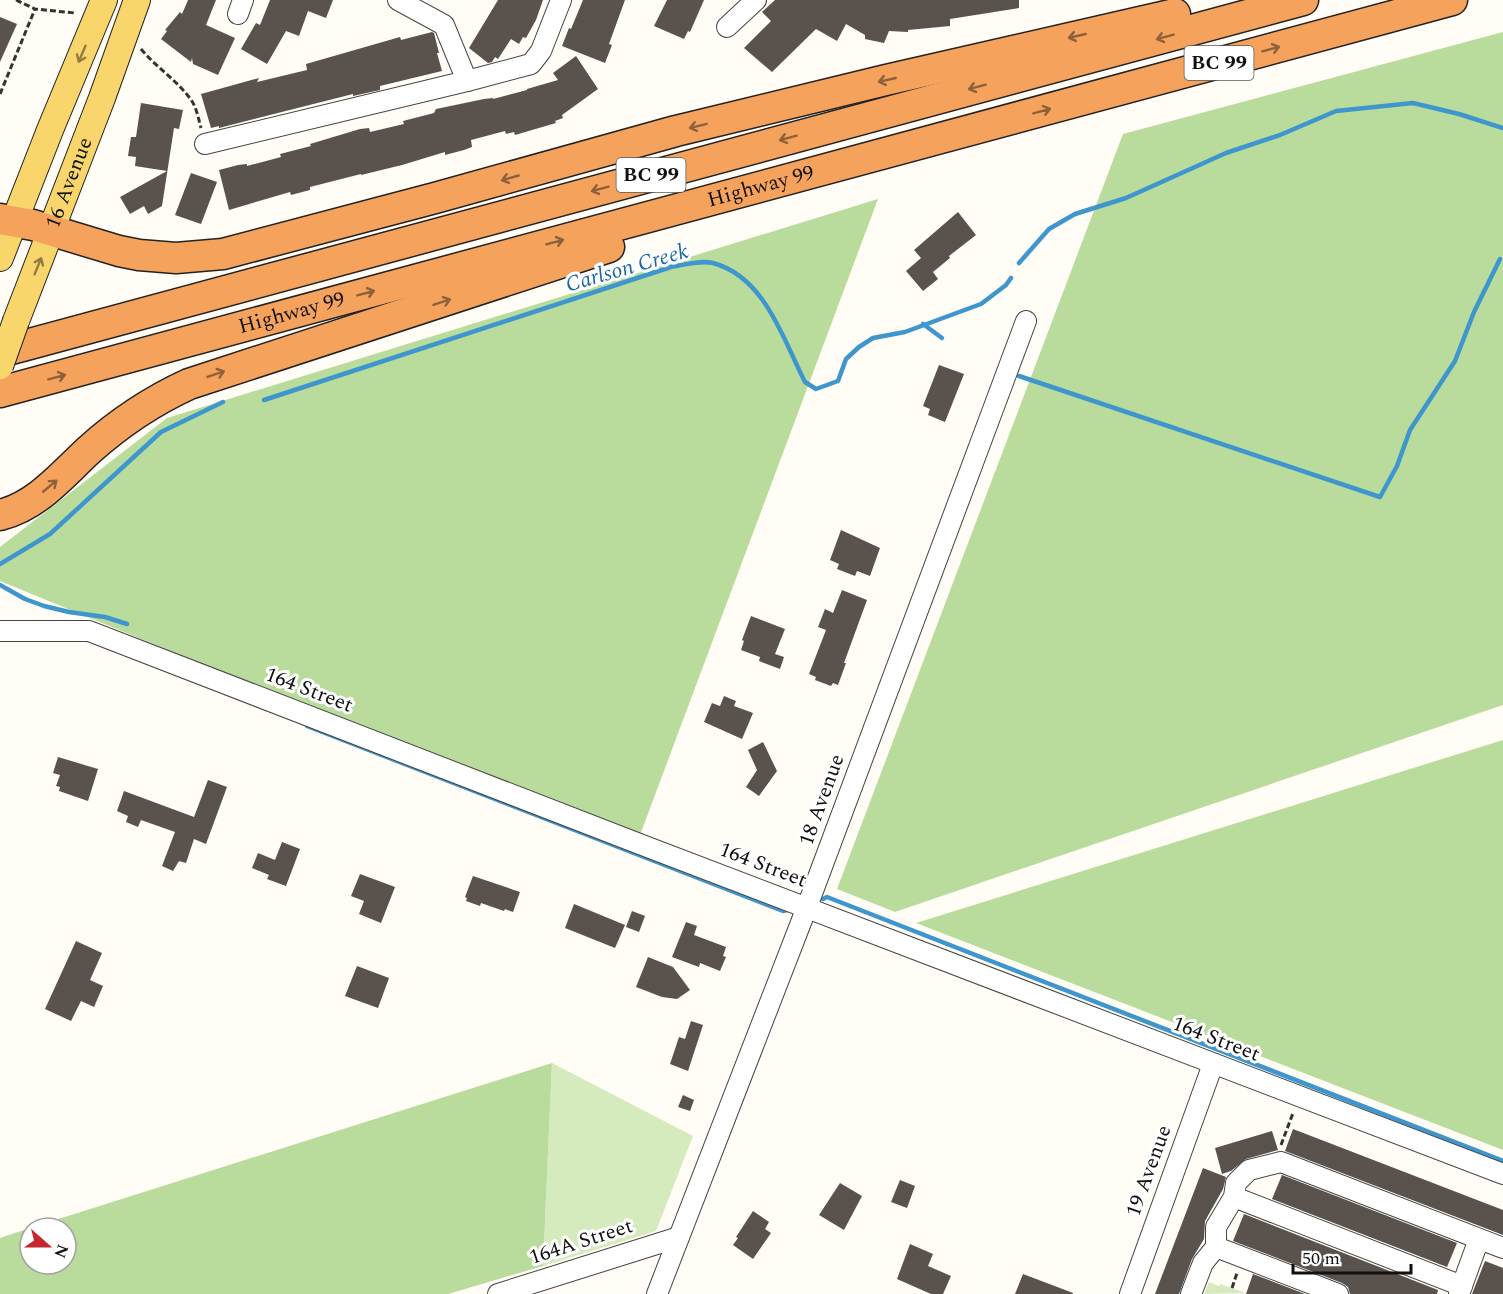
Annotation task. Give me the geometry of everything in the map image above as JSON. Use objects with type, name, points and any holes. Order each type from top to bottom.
[{"type":"highway","points":[[7,220],[139,255],[176,258],[223,254],[721,120],[1237,0]]},
{"type":"highway","name":"Highway 99","points":[[0,351],[1303,0]]},
{"type":"highway","name":"Highway 99","points":[[0,393],[1452,0]]},
{"type":"highway","points":[[0,515],[26,504],[45,491],[89,450],[138,411],[189,384],[986,127]]},
{"type":"main road","name":"16 Avenue","points":[[0,258],[7,220],[104,0]]},
{"type":"main road","name":"16 Avenue","points":[[0,366],[102,98],[136,0]]},
{"type":"street","points":[[398,0],[444,25],[467,81]]},
{"type":"street","points":[[205,144],[531,64],[541,51],[561,0]]},
{"type":"street","points":[[727,27],[756,0]]},
{"type":"street","name":"18 Avenue","points":[[657,1294],[807,907],[1026,321]]},
{"type":"street","name":"164 Street","points":[[0,631],[89,631],[1503,1174]]},
{"type":"street","name":"19 Avenue","points":[[1130,1294],[1213,1064]]},
{"type":"street","points":[[1191,1294],[1203,1263],[1216,1247],[1216,1227],[1234,1197],[1236,1183],[1249,1170],[1281,1162],[1503,1248]]},
{"type":"street","points":[[1234,1197],[1460,1290],[1479,1239]]},
{"type":"street","name":"164A Street","points":[[498,1294],[679,1237]]},
{"type":"street","points":[[1216,1247],[1338,1294]]},
{"type":"path","points":[[16,0],[35,9],[75,13]]},
{"type":"path","points":[[0,94],[35,9]]},
{"type":"path","points":[[139,45],[154,64],[190,97],[197,110],[205,144]]},
{"type":"path","points":[[1281,1162],[1281,1146],[1293,1113]]},
{"type":"green space","points":[[1503,32],[1503,705],[895,912],[837,889],[1123,134]]},
{"type":"green space","points":[[878,199],[637,843],[0,581],[0,547],[167,418]]},
{"type":"green space","points":[[1503,740],[1503,1150],[916,923]]},
{"type":"green space","points":[[552,1063],[693,1136],[656,1231],[543,1266]]},
{"type":"green space","points":[[552,1063],[543,1266],[448,1294],[0,1294],[0,1238],[18,1232],[18,1276],[78,1276],[78,1216],[68,1216]]},
{"type":"green space","points":[[1209,1282],[1219,1286],[1220,1284],[1246,1293],[1204,1294]]},
{"type":"building","points":[[188,0],[216,0],[206,25],[235,38],[218,75],[193,64],[192,58],[191,62],[161,39],[167,31],[165,30],[180,12],[182,14]]},
{"type":"building","points":[[270,0],[333,0],[326,18],[308,11],[299,36],[286,31],[267,64],[241,49],[256,23],[260,25]]},
{"type":"building","points":[[498,0],[543,0],[526,38],[523,37],[519,44],[511,39],[498,59],[495,57],[492,62],[488,63],[469,48]]},
{"type":"building","points":[[583,0],[625,0],[609,44],[612,45],[605,63],[562,46]]},
{"type":"building","points":[[667,0],[704,0],[690,32],[688,31],[684,39],[654,26]]},
{"type":"building","points":[[775,0],[1019,0],[1019,8],[950,19],[950,26],[908,30],[908,32],[889,31],[884,43],[865,39],[865,35],[846,24],[837,41],[816,29],[772,72],[744,48],[771,21],[762,12]]},
{"type":"building","points":[[0,17],[17,24],[0,62]]},
{"type":"building","points":[[432,32],[442,71],[380,86],[380,90],[353,96],[353,94],[219,128],[219,126],[211,128],[201,94],[259,78],[257,82],[307,70],[306,64],[400,37],[401,40]]},
{"type":"building","points":[[576,56],[598,89],[562,115],[563,118],[555,121],[556,123],[515,135],[514,132],[506,134],[505,131],[471,140],[472,147],[464,150],[445,155],[445,152],[229,210],[219,170],[238,165],[247,164],[247,166],[281,157],[280,154],[360,129],[369,128],[370,132],[404,124],[403,121],[434,113],[436,109],[493,99],[527,90],[558,80],[553,73]]},
{"type":"building","points":[[141,103],[183,110],[179,129],[174,128],[162,206],[148,214],[144,206],[130,214],[120,197],[167,171],[135,166],[136,157],[128,156],[131,137],[136,137]]},
{"type":"building","points":[[191,173],[217,182],[201,224],[175,215]]},
{"type":"building","points":[[958,212],[976,235],[933,272],[938,279],[923,291],[906,271],[921,258],[914,250]]},
{"type":"building","points":[[939,365],[964,374],[945,422],[928,415],[930,409],[923,406]]},
{"type":"building","points":[[841,530],[880,548],[870,576],[857,571],[855,576],[837,569],[839,564],[830,560]]},
{"type":"building","points":[[842,590],[867,600],[838,685],[833,683],[831,686],[815,680],[816,677],[809,674],[826,630],[818,627],[825,609],[833,613]]},
{"type":"building","points":[[751,616],[785,629],[775,654],[784,657],[780,669],[759,661],[760,657],[741,650],[744,641],[742,640]]},
{"type":"building","points":[[724,696],[736,701],[734,706],[753,713],[742,739],[704,722],[712,703],[720,706]]},
{"type":"building","points":[[763,742],[777,771],[759,796],[746,787],[757,770],[748,750]]},
{"type":"building","points":[[58,757],[98,769],[88,801],[59,791],[60,787],[56,786],[60,775],[53,773]]},
{"type":"building","points":[[208,780],[227,787],[206,844],[194,839],[186,863],[179,861],[173,871],[162,866],[175,832],[141,820],[138,827],[126,822],[128,816],[117,811],[124,791],[194,817]]},
{"type":"building","points":[[282,842],[300,849],[286,886],[267,879],[269,875],[252,868],[258,853],[275,860]]},
{"type":"building","points":[[360,874],[395,887],[381,923],[359,914],[364,901],[351,896]]},
{"type":"building","points":[[473,876],[520,892],[513,912],[466,901],[465,897]]},
{"type":"building","points":[[574,904],[625,925],[615,948],[565,928]]},
{"type":"building","points":[[632,911],[645,916],[639,932],[626,927]]},
{"type":"building","points":[[686,922],[697,926],[694,935],[726,947],[723,956],[726,957],[720,971],[700,963],[699,967],[672,957]]},
{"type":"building","points":[[76,941],[102,953],[90,980],[103,986],[94,1007],[81,1001],[71,1021],[45,1009]]},
{"type":"building","points":[[648,957],[673,967],[690,990],[677,999],[662,997],[636,987]]},
{"type":"building","points":[[357,966],[389,978],[378,1008],[345,996]]},
{"type":"building","points":[[691,1021],[703,1025],[688,1071],[670,1064],[679,1037],[685,1039]]},
{"type":"building","points":[[683,1095],[694,1100],[690,1111],[678,1107]]},
{"type":"building","points":[[1293,1129],[1503,1210],[1503,1235],[1285,1151]]},
{"type":"building","points":[[1272,1131],[1278,1150],[1246,1159],[1231,1171],[1222,1174],[1215,1148]]},
{"type":"building","points":[[1203,1168],[1226,1177],[1223,1189],[1205,1221],[1204,1239],[1192,1259],[1179,1294],[1155,1294]]},
{"type":"building","points":[[1282,1175],[1457,1243],[1447,1267],[1272,1199]]},
{"type":"building","points":[[900,1180],[915,1186],[907,1208],[891,1202]]},
{"type":"building","points":[[840,1183],[862,1196],[844,1230],[819,1215]]},
{"type":"building","points":[[753,1211],[769,1222],[765,1229],[771,1233],[753,1259],[733,1245]]},
{"type":"building","points":[[1244,1214],[1438,1290],[1437,1294],[1350,1294],[1348,1287],[1342,1283],[1233,1241]]},
{"type":"building","points":[[910,1244],[933,1254],[928,1266],[951,1276],[943,1294],[931,1294],[897,1279]]},
{"type":"building","points":[[1485,1261],[1503,1268],[1503,1294],[1472,1294]]},
{"type":"building","points":[[1023,1274],[1073,1293],[1073,1294],[1015,1294]]},
{"type":"building","points":[[1253,1274],[1305,1294],[1246,1294]]},
{"type":"waterway","points":[[1019,263],[1049,229],[1075,214],[1126,198],[1226,153],[1280,135],[1336,111],[1413,103],[1503,128]]},
{"type":"waterway","points":[[1019,376],[1380,497],[1397,466],[1410,430],[1455,361],[1474,312],[1500,259]]},
{"type":"waterway","name":"Carlson Creek","points":[[264,400],[671,267],[703,262],[731,270],[759,295],[780,329],[805,382],[816,389],[838,381],[846,359],[873,338],[905,332],[981,304],[1006,285],[1011,278]]},
{"type":"waterway","points":[[923,324],[942,338]]},
{"type":"waterway","points":[[0,564],[50,534],[161,432],[223,402]]},
{"type":"waterway","points":[[0,585],[25,599],[44,606],[105,617],[127,624]]},
{"type":"waterway","points":[[307,726],[783,911],[792,909]]},
{"type":"waterway","points":[[823,899],[827,897],[1503,1161]]}]
